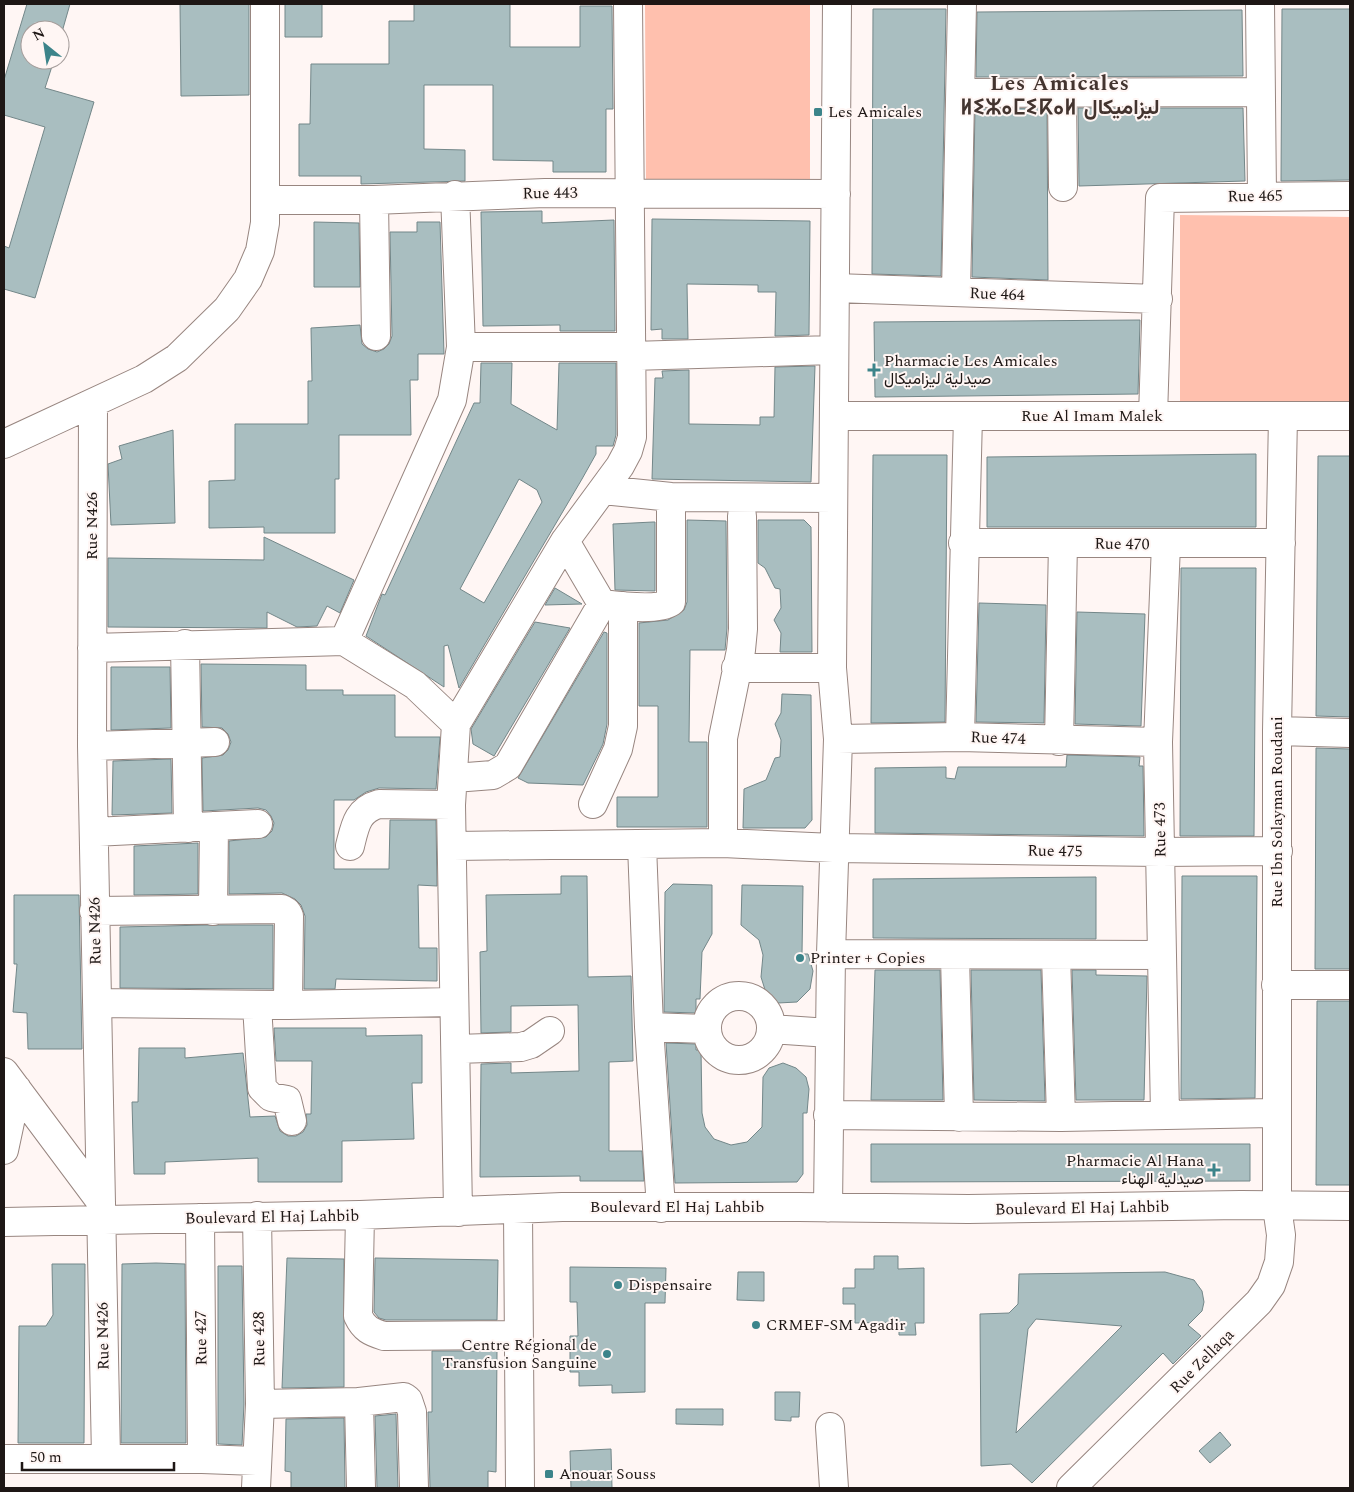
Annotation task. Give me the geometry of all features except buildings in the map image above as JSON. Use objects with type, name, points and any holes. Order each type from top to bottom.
[{"type":"street","points":[[4,444],[144,379],[177,358],[227,309],[248,279],[260,251],[265,223],[264,4]]},
{"type":"street","points":[[458,1212],[457,1049],[454,1002],[451,805],[456,724],[565,541],[624,458],[632,437],[628,4]]},
{"type":"street","points":[[828,1208],[829,1033],[838,739],[832,668],[837,4]]},
{"type":"street","points":[[956,292],[962,4]]},
{"type":"street","points":[[1260,4],[1262,195]]},
{"type":"street","points":[[961,93],[1260,92]]},
{"type":"street","points":[[1062,94],[1063,188]]},
{"type":"street","name":"Rue 443","points":[[265,200],[374,200],[455,195],[630,192],[836,194]]},
{"type":"street","points":[[344,642],[452,400],[461,347],[455,195]]},
{"type":"street","name":"Rue 465","points":[[1158,298],[1160,198],[1262,195],[1350,196]]},
{"type":"street","points":[[374,200],[376,336]]},
{"type":"street","name":"Rue 464","points":[[835,288],[1158,298]]},
{"type":"street","points":[[1152,416],[1158,298]]},
{"type":"street","points":[[461,347],[632,351],[833,350]]},
{"type":"street","name":"Rue N426","points":[[93,404],[92,746],[94,911],[106,1458]]},
{"type":"street","name":"Rue Al Imam Malek","points":[[834,416],[1350,416]]},
{"type":"street","points":[[960,737],[963,543],[968,416]]},
{"type":"street","name":"Rue Ibn Solayman Roudani","points":[[1277,1207],[1277,731],[1283,416]]},
{"type":"street","points":[[603,490],[671,497],[833,498]]},
{"type":"street","points":[[612,605],[667,605],[671,602],[671,497]]},
{"type":"street","points":[[723,843],[723,738],[741,650],[743,629],[742,516]]},
{"type":"street","points":[[565,541],[612,605],[623,726],[618,749],[593,804]]},
{"type":"street","name":"Rue 470","points":[[963,543],[1281,543]]},
{"type":"street","points":[[1059,741],[1063,543]]},
{"type":"street","name":"Rue 473","points":[[1164,1115],[1158,742],[1166,544]]},
{"type":"street","points":[[454,778],[493,775],[508,766],[612,605]]},
{"type":"street","points":[[92,648],[185,644],[344,642],[415,685],[456,724]]},
{"type":"street","points":[[185,644],[188,744],[213,911]]},
{"type":"street","points":[[736,668],[832,668]]},
{"type":"street","points":[[1277,731],[1350,733]]},
{"type":"street","name":"Rue 474","points":[[838,739],[960,737],[1158,742]]},
{"type":"street","points":[[92,746],[216,742]]},
{"type":"street","points":[[350,846],[356,822],[368,807],[379,804],[451,805]]},
{"type":"street","points":[[94,832],[258,824]]},
{"type":"street","name":"Rue 475","points":[[453,846],[579,843],[642,845],[723,843],[834,848],[1161,852],[1278,851]]},
{"type":"street","points":[[642,845],[649,1028],[661,1208]]},
{"type":"street","points":[[94,911],[282,909],[288,912],[288,1005]]},
{"type":"street","points":[[831,954],[955,956],[1161,955]]},
{"type":"street","points":[[955,956],[959,1117]]},
{"type":"street","points":[[1056,956],[1061,1117]]},
{"type":"street","points":[[1276,985],[1350,985]]},
{"type":"street","points":[[744,996],[761,1004],[766,1011],[771,1029],[765,1046],[751,1058],[734,1060],[711,1046],[706,1029],[711,1010],[717,1003],[725,998],[744,996]]},
{"type":"street","points":[[97,1003],[288,1005],[454,1002]]},
{"type":"street","points":[[257,1005],[262,1088],[270,1097],[287,1100],[292,1122]]},
{"type":"street","points":[[649,1028],[706,1029]]},
{"type":"street","points":[[771,1029],[829,1033]]},
{"type":"street","points":[[457,1049],[521,1047],[531,1044],[550,1031]]},
{"type":"street","points":[[10,1080],[101,1211]]},
{"type":"street","points":[[4,1150],[10,1080]]},
{"type":"street","points":[[828,1115],[1061,1117],[1277,1113]]},
{"type":"street","name":"Boulevard El Haj Lahbib","points":[[4,1222],[101,1211],[200,1218],[518,1211],[562,1208],[968,1209],[1241,1205],[1277,1207],[1350,1206]]},
{"type":"street","name":"Rue Zellaqa","points":[[1071,1488],[1106,1456],[1259,1302],[1271,1285],[1279,1262],[1281,1235],[1277,1207]]},
{"type":"street","points":[[518,1211],[520,1488]]},
{"type":"street","points":[[360,1215],[358,1316],[362,1325],[371,1332],[384,1336],[518,1335]]},
{"type":"street","name":"Rue 428","points":[[256,1488],[260,1404],[257,1216]]},
{"type":"street","name":"Rue 427","points":[[200,1218],[202,1459]]},
{"type":"street","points":[[260,1404],[359,1402],[404,1397],[408,1400],[412,1412],[414,1488]]},
{"type":"street","points":[[359,1402],[361,1488]]},
{"type":"street","points":[[830,1427],[834,1488]]},
{"type":"street","points":[[4,1459],[106,1458],[257,1461]]},
{"type":"shaded area","points":[[645,4],[810,4],[810,184],[646,184]]},
{"type":"shaded area","points":[[1180,215],[1350,217],[1350,405],[1180,406]]},
{"type":"place","name":"Les Amicales","points":[[818,112]]},
{"type":"place","name":"Pharmacie Les Amicales صيدلية ليزاميكال","points":[[874,370]]},
{"type":"place","name":"Printer + Copies","points":[[800,958]]},
{"type":"place","name":"Pharmacie Al Hana صيدلية الهناء","points":[[1214,1170]]},
{"type":"place","name":"Dispensaire","points":[[618,1285]]},
{"type":"place","name":"CRMEF-SM Agadir","points":[[756,1325]]},
{"type":"place","name":"Centre Régional de Transfusion Sanguine","points":[[607,1354]]},
{"type":"place","name":"Anouar Souss","points":[[549,1474]]},
{"type":"district","name":"Les Amicales ⵍⵉⵣⴰⵎⵉⴽⴰⵍ ليزاميكال","points":[[1060,96]]}]
